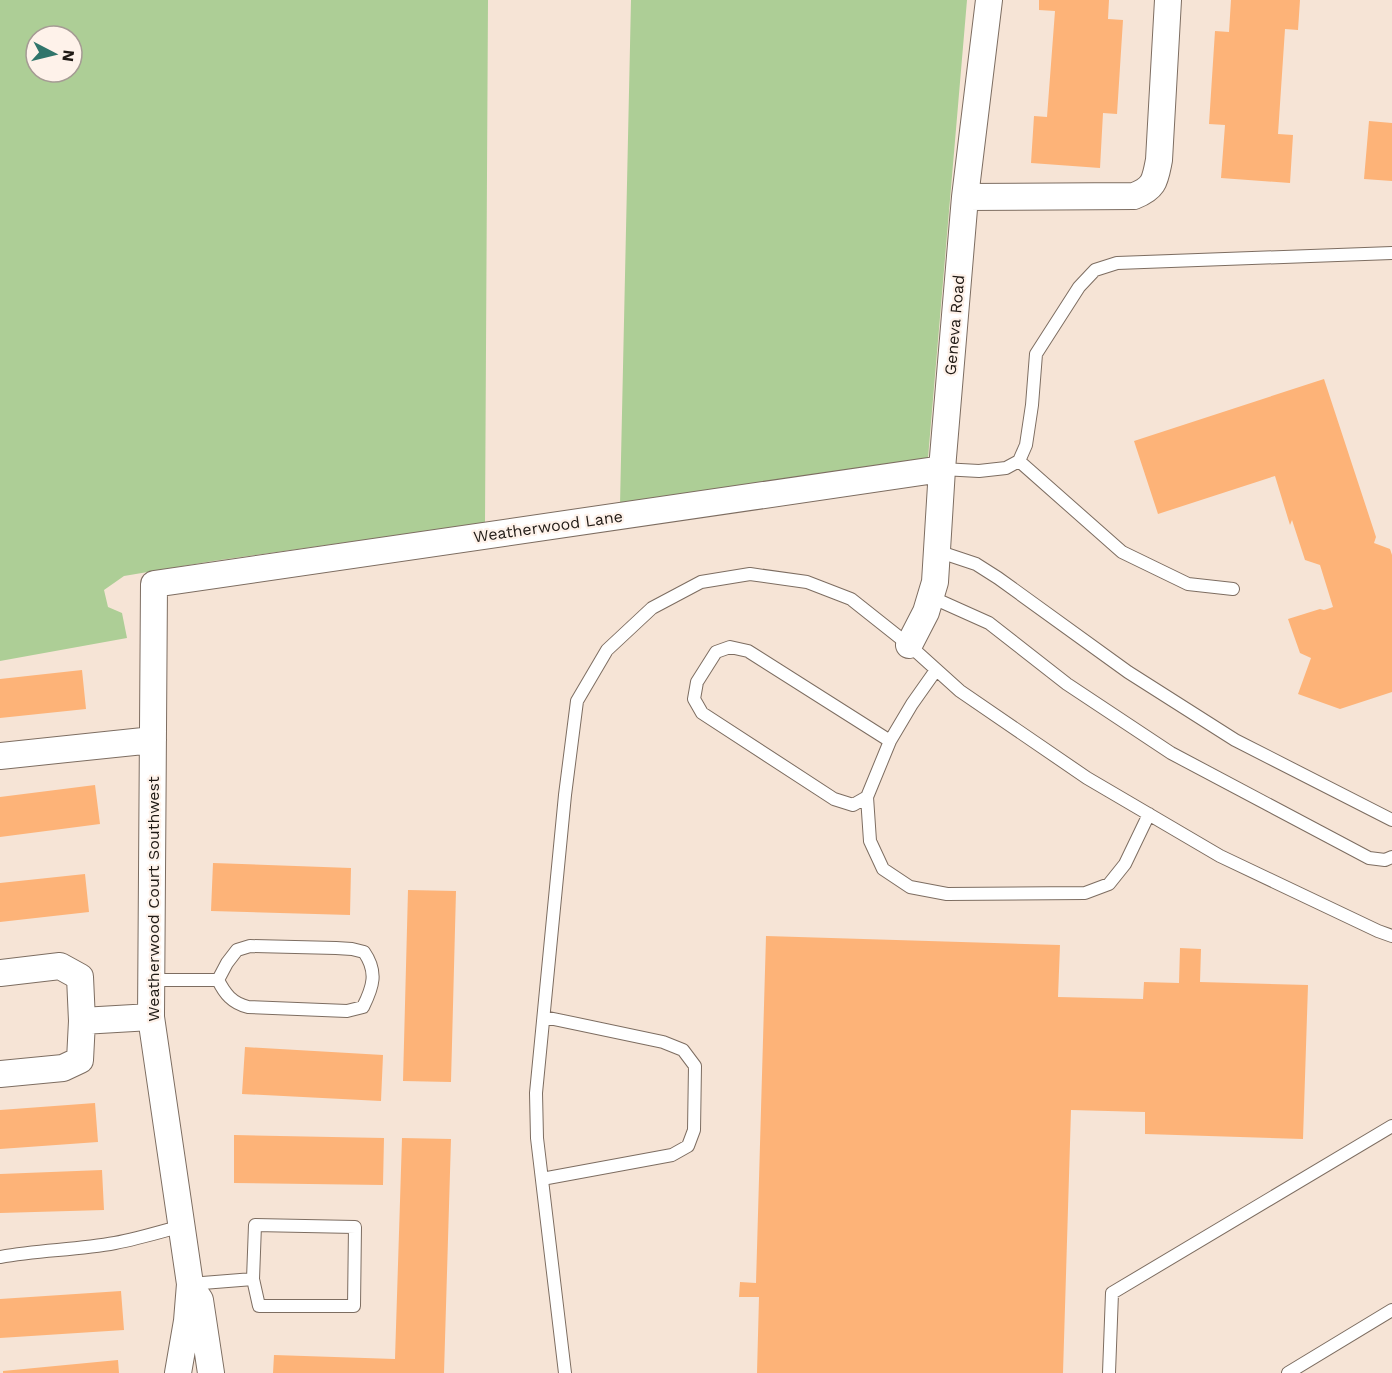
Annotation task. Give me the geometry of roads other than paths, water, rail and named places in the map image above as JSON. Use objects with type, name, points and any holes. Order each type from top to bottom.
[{"type":"street","name":"Geneva Road","points":[[909,645],[927,612],[935,582],[965,197],[989,0]]},
{"type":"street","points":[[965,197],[1134,196],[1145,191],[1154,183],[1160,160],[1168,0]]},
{"type":"street","name":"Weatherwood Lane","points":[[154,584],[942,469]]},
{"type":"street","name":"Weatherwood Court Southwest","points":[[154,584],[150,1017],[190,1284],[187,1321],[178,1373]]},
{"type":"street","points":[[0,756],[153,740]]},
{"type":"street","points":[[0,973],[60,966],[80,978],[82,1021],[80,1060],[63,1068],[0,1074]]},
{"type":"street","points":[[82,1021],[150,1017]]},
{"type":"street","name":"Weatherwood Court Southwest","points":[[190,1284],[200,1300],[211,1373]]},
{"type":"lane","points":[[942,469],[979,471],[1006,468],[1019,461],[1026,445],[1036,354],[1079,287],[1095,270],[1117,263],[1392,253]]},
{"type":"lane","points":[[1019,461],[1122,552],[1188,584],[1233,589]]},
{"type":"lane","points":[[937,551],[976,564],[991,573],[1128,672],[1235,740],[1392,820]]},
{"type":"lane","points":[[565,1373],[537,1138],[536,1093],[577,701],[607,650],[652,608],[672,597],[701,582],[750,574],[807,582],[851,599],[909,645],[960,691],[1077,771],[1220,856],[1392,936]]},
{"type":"lane","points":[[931,597],[989,623],[1067,684],[1171,753],[1369,858],[1385,860],[1392,857]]},
{"type":"lane","points":[[867,797],[853,805],[834,799],[702,713],[694,699],[697,682],[716,652],[730,647],[748,651],[890,741]]},
{"type":"lane","points":[[936,670],[890,741],[867,797],[870,840],[883,869],[910,887],[947,894],[1085,893],[1109,884],[1125,864],[1149,814]]},
{"type":"lane","points":[[250,946],[352,949],[364,952],[371,962],[373,978],[363,1007],[347,1011],[248,1007],[238,1004],[224,991],[218,980],[237,950],[250,946]]},
{"type":"lane","points":[[151,980],[218,980]]},
{"type":"lane","points":[[542,1179],[672,1155],[688,1146],[694,1130],[695,1066],[683,1050],[663,1042],[543,1017]]},
{"type":"lane","points":[[1108,1373],[1112,1293],[1392,1126]]},
{"type":"lane","points":[[255,1225],[355,1227],[354,1306],[259,1306],[253,1279],[255,1225]]},
{"type":"lane","points":[[0,1257],[117,1243],[182,1226]]},
{"type":"lane","points":[[190,1284],[253,1279]]},
{"type":"lane","points":[[1288,1373],[1392,1310]]}]
